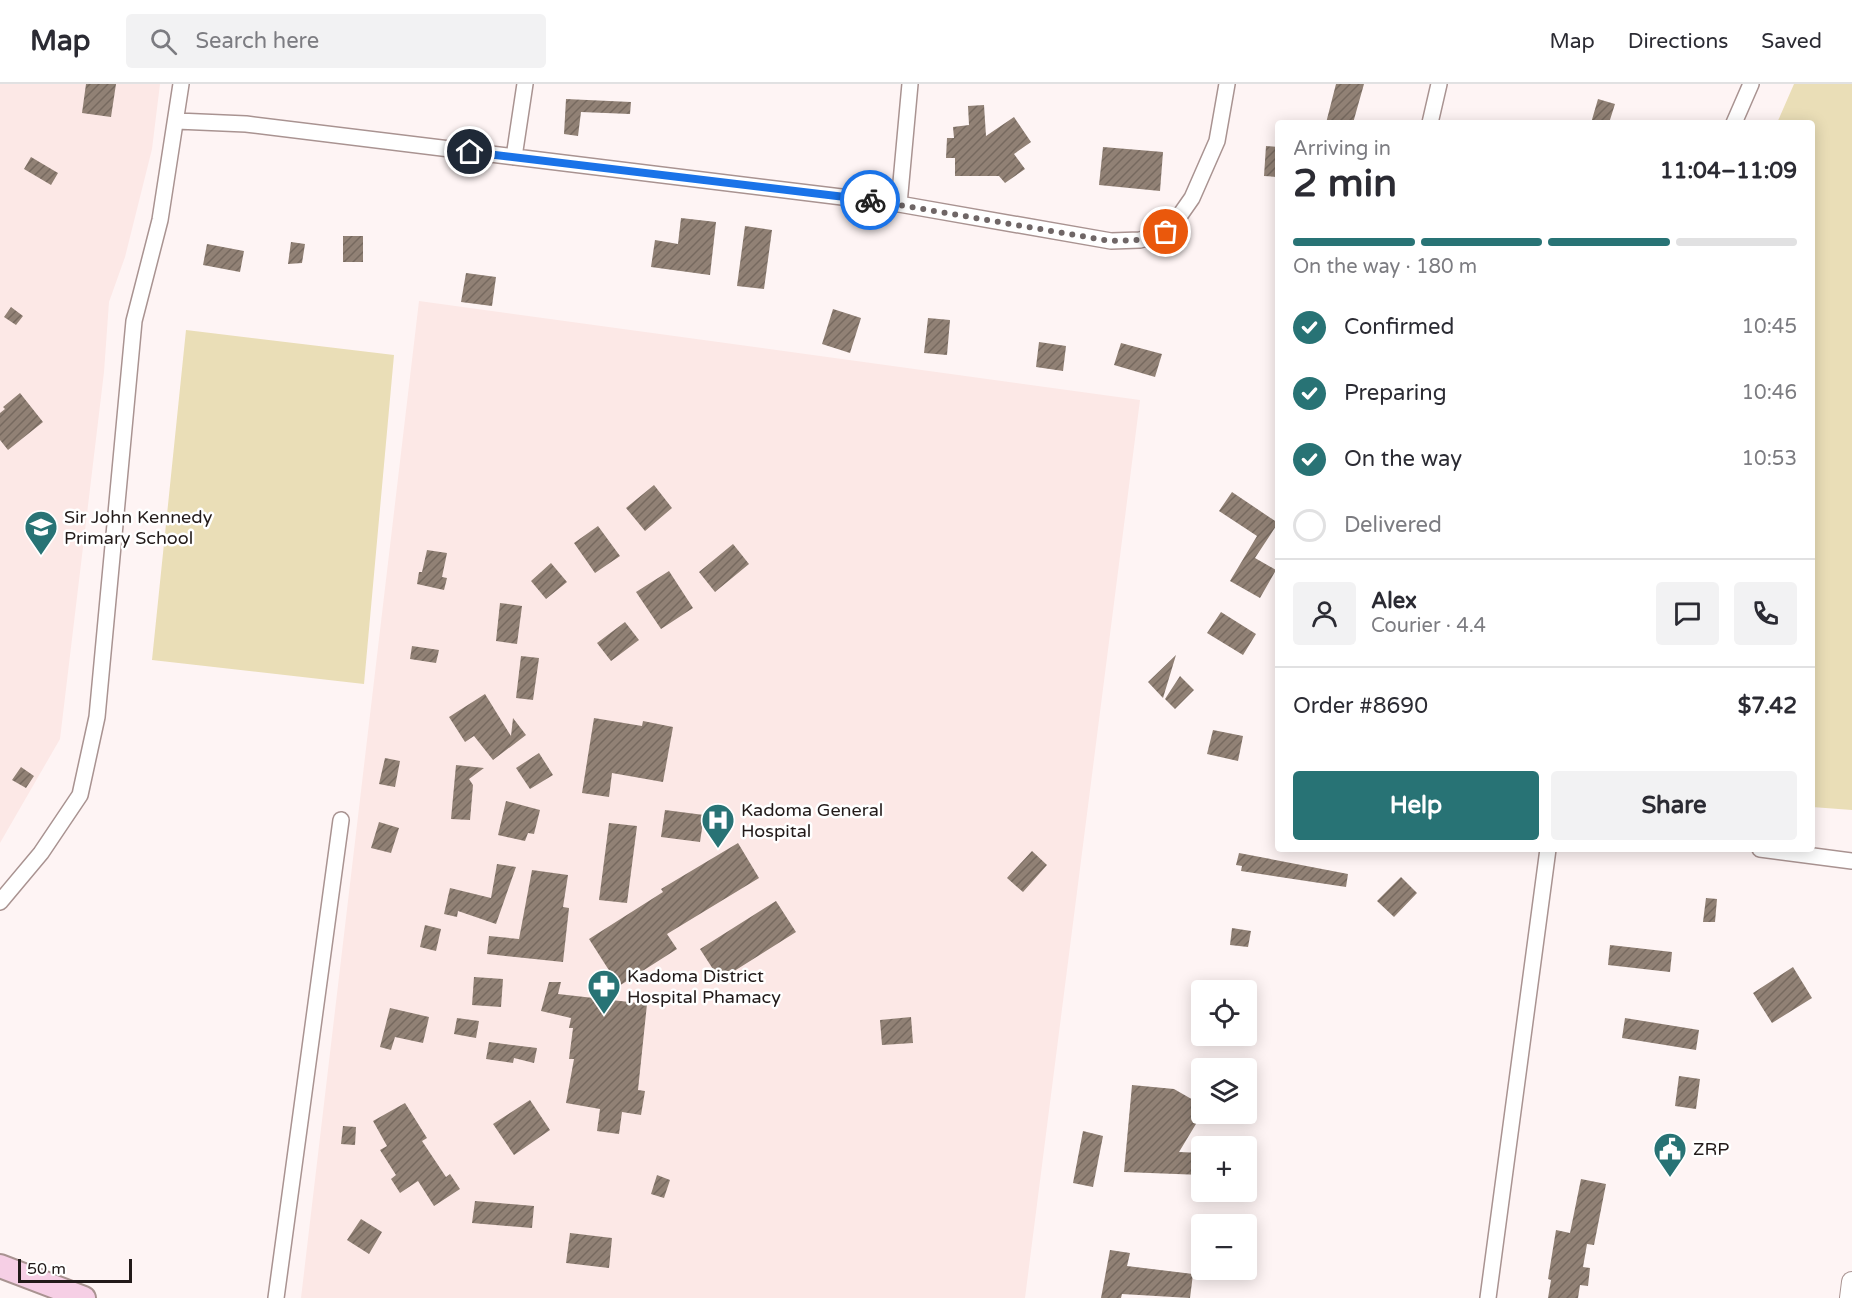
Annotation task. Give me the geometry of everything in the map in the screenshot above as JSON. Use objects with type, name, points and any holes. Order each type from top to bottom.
[{"type":"main road","points":[[0,1266],[84,1298]]},
{"type":"street","points":[[0,902],[41,853],[80,795],[98,717],[134,321],[160,220],[177,122],[181,84]]},
{"type":"street","points":[[514,157],[525,84]]},
{"type":"street","points":[[899,204],[910,84]]},
{"type":"street","points":[[177,122],[246,124],[899,204],[1110,241],[1140,240],[1166,232],[1192,198],[1217,141],[1227,84]]},
{"type":"street","points":[[1431,120],[1438,84]]},
{"type":"street","points":[[1735,120],[1751,84]]},
{"type":"street","points":[[276,1298],[341,820]]},
{"type":"street","points":[[1488,1298],[1548,852]]},
{"type":"street","points":[[1783,852],[1852,861]]},
{"type":"street","points":[[1850,1298],[1852,1282]]},
{"type":"shaded area","name":"Sir John Kennedy Primary School","points":[[0,84],[160,84],[152,149],[125,257],[109,302],[104,372],[60,739],[0,843]]},
{"type":"shaded area","points":[[1794,84],[1852,84],[1852,810],[1815,807],[1815,120],[1778,120]]},
{"type":"shaded area","name":"Kadoma General Hospital","points":[[419,301],[1140,400],[1025,1298],[301,1298]]},
{"type":"shaded area","points":[[186,330],[394,355],[364,684],[152,660]]},
{"type":"building","points":[[86,84],[116,84],[111,117],[82,113]]},
{"type":"building","points":[[1336,84],[1364,84],[1354,120],[1327,120]]},
{"type":"building","points":[[566,99],[631,102],[630,114],[581,112],[578,136],[564,134]]},
{"type":"building","points":[[1598,99],[1615,104],[1610,120],[1592,120]]},
{"type":"building","points":[[984,105],[986,136],[1014,117],[1031,142],[1014,154],[1025,169],[1005,183],[999,176],[955,176],[955,158],[946,158],[947,138],[954,138],[953,127],[969,125],[968,106]]},
{"type":"building","points":[[1266,146],[1275,147],[1275,177],[1264,176]]},
{"type":"building","points":[[1103,147],[1163,152],[1160,191],[1099,185]]},
{"type":"building","points":[[31,157],[58,173],[51,185],[24,169]]},
{"type":"building","points":[[681,218],[716,222],[710,275],[651,267],[655,240],[678,244]]},
{"type":"building","points":[[745,226],[772,230],[764,289],[737,286]]},
{"type":"building","points":[[343,236],[363,236],[363,262],[343,262]]},
{"type":"building","points":[[291,242],[305,244],[302,263],[288,264]]},
{"type":"building","points":[[207,244],[244,251],[240,272],[203,265]]},
{"type":"building","points":[[466,273],[496,277],[492,306],[461,302]]},
{"type":"building","points":[[11,307],[23,316],[16,325],[4,317]]},
{"type":"building","points":[[833,309],[861,318],[850,353],[822,344]]},
{"type":"building","points":[[928,318],[950,320],[947,355],[924,353]]},
{"type":"building","points":[[1039,342],[1066,346],[1063,371],[1036,367]]},
{"type":"building","points":[[1121,343],[1162,354],[1155,377],[1114,365]]},
{"type":"building","points":[[20,393],[43,422],[8,450],[0,440],[0,413],[5,409],[3,407]]},
{"type":"building","points":[[654,485],[672,508],[645,531],[626,508]]},
{"type":"building","points":[[1232,492],[1275,521],[1275,528],[1255,558],[1275,569],[1260,598],[1230,581],[1257,536],[1219,511]]},
{"type":"building","points":[[598,526],[620,556],[595,573],[574,543]]},
{"type":"building","points":[[733,544],[749,564],[715,592],[699,572]]},
{"type":"building","points":[[427,550],[447,553],[442,577],[447,578],[444,590],[417,584]]},
{"type":"building","points":[[551,563],[567,582],[546,599],[531,581]]},
{"type":"building","points":[[669,571],[693,608],[661,629],[636,592]]},
{"type":"building","points":[[500,603],[522,606],[517,644],[496,641]]},
{"type":"building","points":[[1221,612],[1256,634],[1243,655],[1207,633]]},
{"type":"building","points":[[625,622],[639,640],[611,661],[597,643]]},
{"type":"building","points":[[412,646],[439,650],[436,663],[410,659]]},
{"type":"building","points":[[1176,655],[1163,698],[1148,682]]},
{"type":"building","points":[[521,656],[539,658],[533,700],[516,698]]},
{"type":"building","points":[[1180,676],[1194,690],[1175,709],[1165,699]]},
{"type":"building","points":[[485,694],[511,736],[513,718],[526,735],[493,760],[474,736],[465,742],[449,717]]},
{"type":"building","points":[[594,718],[642,726],[643,721],[673,727],[663,782],[612,773],[609,797],[582,793]]},
{"type":"building","points":[[1213,730],[1243,736],[1238,761],[1207,754]]},
{"type":"building","points":[[539,753],[553,775],[530,789],[516,768]]},
{"type":"building","points":[[385,758],[400,761],[395,787],[379,784]]},
{"type":"building","points":[[456,765],[484,768],[469,779],[473,785],[470,820],[451,819]]},
{"type":"building","points":[[21,767],[34,776],[26,788],[12,780]]},
{"type":"building","points":[[506,801],[540,810],[534,834],[528,833],[525,841],[498,835]]},
{"type":"building","points":[[665,810],[704,815],[700,842],[661,837]]},
{"type":"building","points":[[379,822],[399,828],[391,853],[371,848]]},
{"type":"building","points":[[609,823],[637,826],[627,903],[599,900]]},
{"type":"building","points":[[738,843],[759,878],[667,934],[677,949],[619,986],[589,939],[663,892],[661,889]]},
{"type":"building","points":[[1032,851],[1047,865],[1023,892],[1007,878]]},
{"type":"building","points":[[1239,853],[1348,874],[1346,887],[1241,871],[1242,866],[1236,865]]},
{"type":"building","points":[[497,864],[516,867],[496,924],[458,911],[457,917],[444,914],[450,888],[491,898]]},
{"type":"building","points":[[532,870],[568,875],[563,907],[569,908],[563,962],[487,954],[489,936],[519,939]]},
{"type":"building","points":[[1401,877],[1417,893],[1394,917],[1377,901]]},
{"type":"building","points":[[1706,898],[1717,899],[1715,922],[1703,922]]},
{"type":"building","points":[[776,901],[796,932],[720,980],[700,949]]},
{"type":"building","points":[[425,925],[441,929],[436,951],[420,947]]},
{"type":"building","points":[[1232,928],[1251,931],[1248,947],[1230,945]]},
{"type":"building","points":[[1610,945],[1672,952],[1670,972],[1608,965]]},
{"type":"building","points":[[1793,967],[1812,998],[1772,1023],[1753,993]]},
{"type":"building","points":[[474,977],[503,979],[501,1007],[472,1005]]},
{"type":"building","points":[[549,982],[561,982],[558,994],[647,1004],[638,1090],[645,1091],[641,1115],[622,1112],[619,1134],[597,1131],[600,1109],[566,1103],[574,1059],[569,1059],[573,1028],[569,1028],[571,1018],[541,1011]]},
{"type":"building","points":[[390,1008],[429,1017],[423,1043],[395,1037],[391,1050],[380,1047]]},
{"type":"building","points":[[911,1017],[913,1043],[882,1045],[880,1020]]},
{"type":"building","points":[[457,1018],[479,1021],[476,1038],[454,1034]]},
{"type":"building","points":[[1625,1018],[1699,1030],[1696,1050],[1622,1038]]},
{"type":"building","points":[[489,1042],[537,1048],[534,1063],[514,1058],[513,1063],[486,1059]]},
{"type":"building","points":[[1679,1076],[1700,1079],[1696,1109],[1675,1106]]},
{"type":"building","points":[[1132,1085],[1174,1089],[1191,1099],[1191,1124],[1196,1124],[1179,1152],[1191,1153],[1191,1175],[1124,1172]]},
{"type":"building","points":[[530,1100],[550,1130],[514,1155],[493,1124]]},
{"type":"building","points":[[405,1103],[427,1138],[422,1141],[446,1177],[450,1174],[460,1189],[434,1206],[418,1181],[400,1193],[391,1179],[396,1175],[380,1150],[387,1146],[373,1121]]},
{"type":"building","points":[[343,1126],[356,1127],[355,1145],[341,1144]]},
{"type":"building","points":[[1083,1131],[1103,1136],[1093,1187],[1073,1183]]},
{"type":"building","points":[[657,1175],[670,1180],[664,1198],[651,1194]]},
{"type":"building","points":[[1581,1179],[1606,1184],[1594,1245],[1587,1244],[1583,1267],[1590,1268],[1588,1286],[1580,1285],[1578,1298],[1548,1298],[1551,1280],[1548,1279],[1556,1230],[1570,1233]]},
{"type":"building","points":[[475,1201],[534,1206],[532,1228],[472,1223]]},
{"type":"building","points":[[361,1219],[382,1232],[369,1254],[347,1240]]},
{"type":"building","points":[[570,1233],[612,1238],[609,1268],[566,1263]]},
{"type":"building","points":[[1110,1250],[1130,1253],[1127,1266],[1191,1274],[1190,1298],[1122,1294],[1121,1298],[1101,1298]]},
{"type":"way so far","points":[[870,200],[1110,241],[1140,240],[1166,232]]},
{"type":"place","name":"Sir John Kennedy Primary School","points":[[41,556]]},
{"type":"place","name":"Kadoma General Hospital","points":[[718,849]]},
{"type":"place","name":"Kadoma District Hospital Phamacy","points":[[604,1015]]},
{"type":"place","name":"ZRP","points":[[1670,1178]]},
{"type":"route","points":[[470,152],[870,200]]}]
